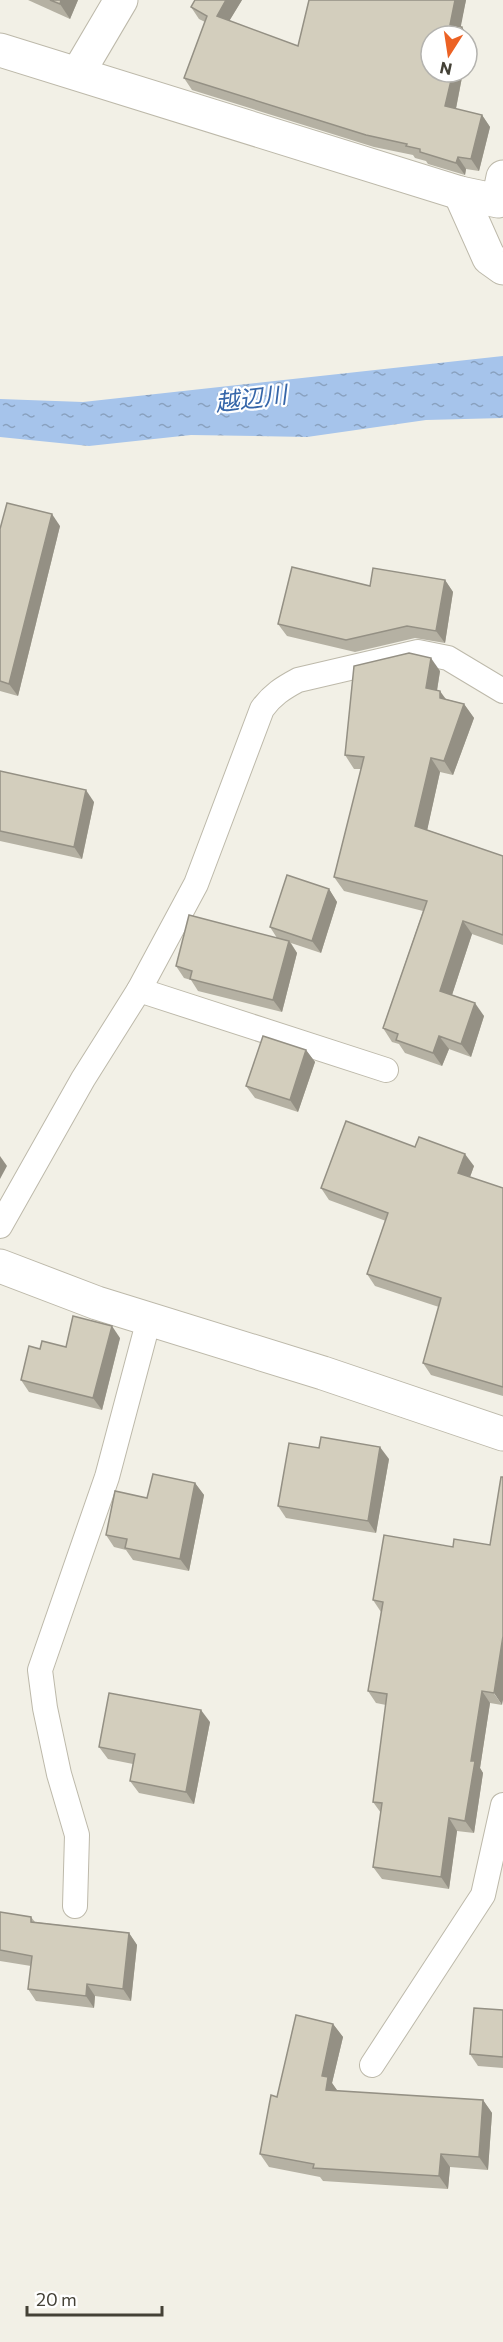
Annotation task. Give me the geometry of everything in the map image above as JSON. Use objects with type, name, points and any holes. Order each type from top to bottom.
[{"type":"street","points":[[78,73],[121,0]]},
{"type":"street","points":[[0,50],[460,192],[498,201],[503,177]]},
{"type":"street","points":[[460,192],[489,258],[503,268]]},
{"type":"street","points":[[0,1266],[96,1303],[323,1373],[503,1434]]},
{"type":"lane","points":[[0,1226],[83,1079],[140,990],[196,884],[262,710],[270,698],[283,687],[298,680],[418,652],[448,658],[503,691]]},
{"type":"lane","points":[[140,990],[386,1070]]},
{"type":"lane","points":[[75,1906],[77,1835],[45,1708],[40,1670],[107,1477],[149,1319]]},
{"type":"lane","points":[[372,2065],[483,1895],[503,1805]]},
{"type":"water","name":"越辺川","points":[[503,356],[503,418],[426,420],[307,437],[191,435],[89,446],[0,437],[0,399],[83,402]]},
{"type":"building","points":[[195,0],[226,0],[217,16],[298,46],[309,0],[455,0],[450,24],[419,24],[419,84],[450,84],[445,106],[482,115],[471,159],[458,157],[456,163],[420,152],[420,149],[406,146],[407,144],[366,135],[184,78],[207,16],[191,7]]},
{"type":"building","points":[[7,503],[52,514],[9,684],[0,681],[0,529]]},
{"type":"building","points":[[292,567],[370,586],[373,568],[445,580],[436,631],[407,626],[346,640],[278,624]]},
{"type":"building","points":[[409,653],[431,658],[426,688],[440,691],[440,698],[464,704],[444,761],[431,758],[415,826],[503,856],[503,935],[463,921],[440,991],[475,1003],[461,1044],[439,1036],[433,1053],[396,1040],[398,1034],[383,1028],[427,901],[334,877],[364,757],[345,755],[354,666]]},
{"type":"building","points":[[0,771],[86,790],[74,847],[0,831]]},
{"type":"building","points":[[287,875],[329,889],[312,941],[270,927]]},
{"type":"building","points":[[189,915],[289,941],[273,1000],[190,979],[192,971],[176,966]]},
{"type":"building","points":[[263,1036],[306,1050],[290,1100],[246,1086]]},
{"type":"building","points":[[346,1121],[415,1147],[419,1137],[465,1154],[458,1173],[503,1188],[503,1387],[423,1363],[441,1298],[367,1274],[388,1213],[321,1188]]},
{"type":"building","points":[[73,1316],[112,1326],[93,1398],[21,1380],[29,1346],[40,1349],[42,1341],[66,1347]]},
{"type":"building","points":[[321,1437],[380,1447],[368,1521],[278,1506],[289,1443],[319,1448]]},
{"type":"building","points":[[153,1474],[195,1483],[180,1559],[125,1548],[127,1539],[106,1535],[115,1491],[147,1498]]},
{"type":"building","points":[[501,1477],[503,1477],[503,1636],[494,1693],[482,1691],[471,1761],[475,1761],[465,1821],[449,1818],[441,1877],[373,1867],[382,1803],[373,1802],[387,1694],[368,1691],[383,1602],[373,1600],[384,1535],[453,1547],[454,1539],[490,1545]]},
{"type":"building","points":[[109,1693],[201,1710],[186,1792],[130,1781],[135,1754],[99,1747]]},
{"type":"building","points":[[0,1912],[31,1917],[31,1922],[129,1933],[123,1989],[87,1984],[86,1996],[28,1989],[32,1956],[0,1950]]},
{"type":"building","points":[[474,2008],[503,2010],[503,2057],[470,2054]]},
{"type":"building","points":[[296,2015],[333,2024],[322,2076],[328,2077],[326,2090],[483,2100],[479,2157],[441,2154],[439,2176],[313,2168],[314,2164],[260,2154],[271,2095],[277,2097]]}]
